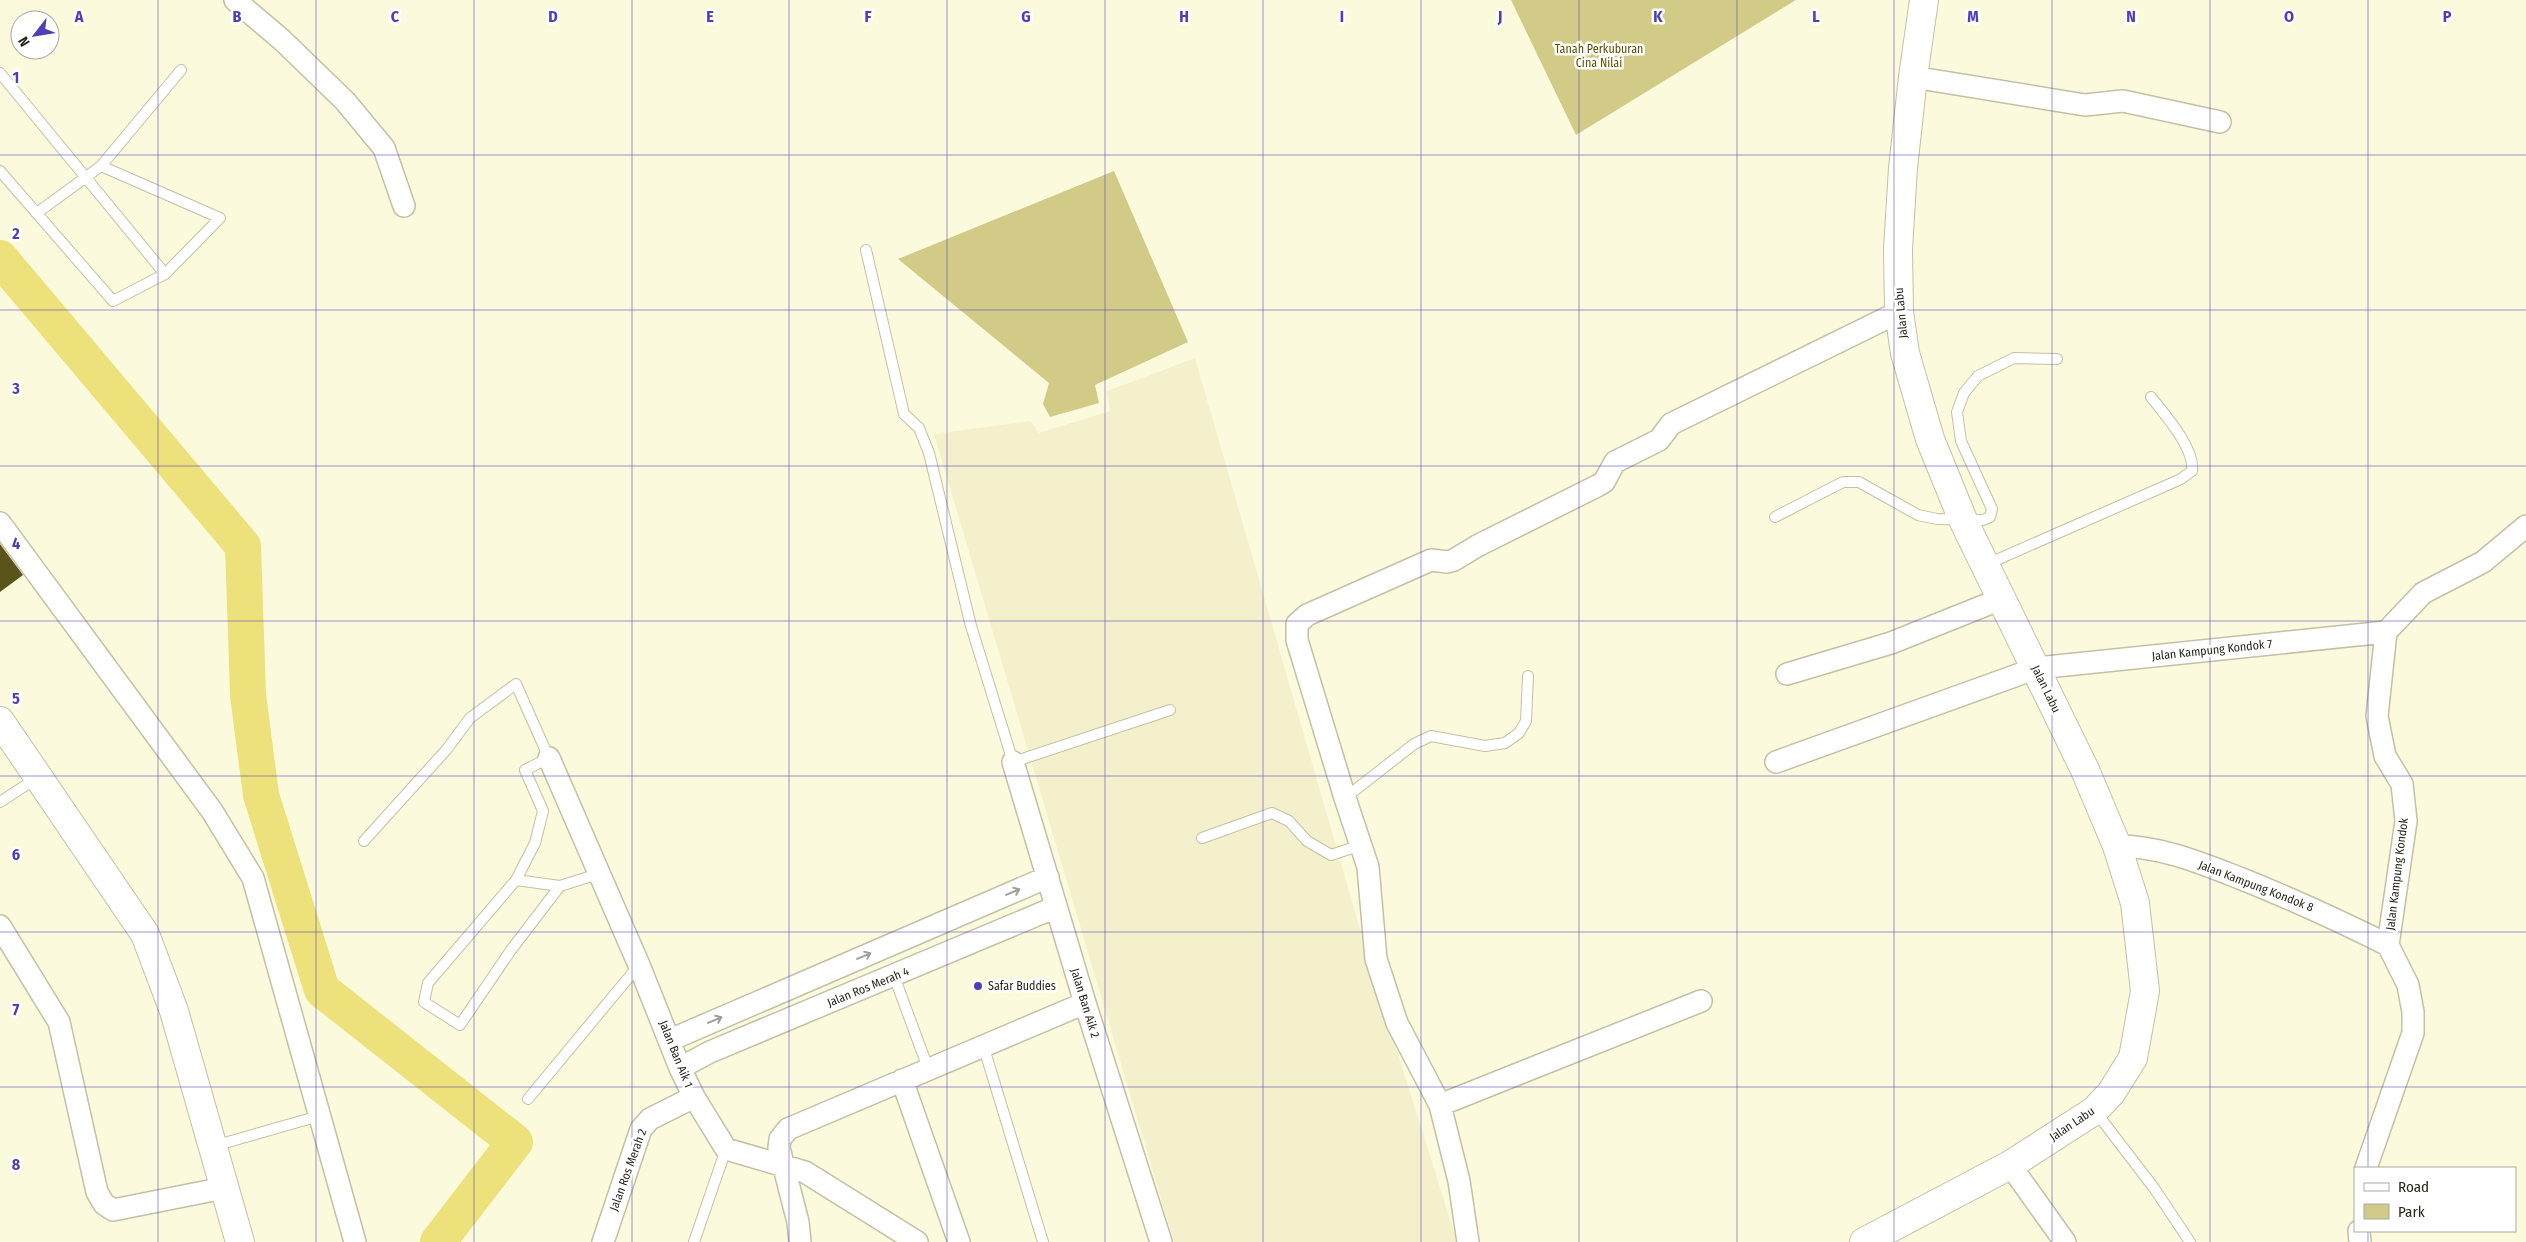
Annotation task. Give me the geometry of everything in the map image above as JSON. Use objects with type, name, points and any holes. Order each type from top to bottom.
[{"type":"main road","name":"Jalan Labu","points":[[1864,1242],[2010,1165],[2094,1110],[2111,1093],[2133,1058],[2145,990],[2135,903],[2117,846],[2085,770],[2037,668],[1984,566],[1963,520],[1930,439],[1905,353],[1899,312],[1898,249],[1913,77],[1924,0]]},
{"type":"main road","points":[[0,721],[145,934],[174,1011],[240,1242]]},
{"type":"street","points":[[235,0],[282,40],[345,101],[373,134],[384,148],[404,206]]},
{"type":"street","points":[[1913,77],[2085,105],[2123,101],[2220,122]]},
{"type":"street","points":[[1468,1242],[1459,1181],[1440,1105],[1397,1022],[1376,959],[1368,867],[1297,640],[1297,624],[1307,615],[1431,560],[1447,562],[1454,560],[1477,546],[1597,486],[1604,482],[1615,462],[1659,440],[1672,424],[1899,312]]},
{"type":"street","points":[[0,523],[212,811],[253,878],[355,1242]]},
{"type":"street","points":[[2386,632],[2423,593],[2483,562],[2526,526]]},
{"type":"street","points":[[1787,674],[1890,643],[2001,600]]},
{"type":"street","name":"Jalan Kampung Kondok 7","points":[[1776,762],[2037,668],[2386,632]]},
{"type":"street","name":"Jalan Kampung Kondok","points":[[2366,1167],[2413,1033],[2413,1012],[2408,985],[2388,945],[2406,821],[2402,784],[2385,756],[2377,716],[2386,632]]},
{"type":"street","name":"Jalan Ban Aik 1","points":[[549,758],[639,965],[680,1068],[694,1097],[726,1148]]},
{"type":"street","name":"Jalan Ban Aik 2","points":[[1013,762],[1085,1003],[1161,1242]]},
{"type":"street","name":"Jalan Kampung Kondok 8","points":[[2117,846],[2160,849],[2227,873],[2315,908],[2388,945]]},
{"type":"street","points":[[670,1040],[1048,877]]},
{"type":"street","name":"Jalan Ros Merah 4","points":[[680,1068],[735,1042],[1056,907]]},
{"type":"street","points":[[0,926],[60,1022],[98,1192],[104,1204],[113,1210],[224,1188]]},
{"type":"street","points":[[1440,1105],[1701,1001]]},
{"type":"street","points":[[800,1242],[798,1222],[782,1166],[779,1148],[780,1139],[788,1129],[1085,1003]]},
{"type":"street","points":[[902,1080],[959,1242]]},
{"type":"street","name":"Jalan Ros Merah 2","points":[[603,1242],[641,1129],[650,1119],[694,1097]]},
{"type":"street","points":[[726,1148],[805,1172],[917,1242]]},
{"type":"street","points":[[2010,1165],[2065,1242]]},
{"type":"lane","points":[[37,214],[87,179],[101,166],[181,70]]},
{"type":"lane","points":[[0,73],[165,274]]},
{"type":"lane","points":[[0,170],[113,302],[165,274],[220,218],[101,166]]},
{"type":"lane","points":[[866,250],[904,414],[919,428],[929,452],[971,626],[1013,762],[1170,710]]},
{"type":"lane","points":[[1775,517],[1842,482],[1859,482],[1918,515],[1937,519],[1963,520],[1983,520],[1990,517],[1992,509],[1961,441],[1957,412],[1964,393],[1978,376],[2014,358],[2057,359]]},
{"type":"lane","points":[[1984,566],[2181,479],[2192,471],[2193,460],[2175,429],[2151,397]]},
{"type":"lane","points":[[1345,798],[1414,744],[1431,736],[1484,746],[1505,743],[1519,733],[1526,721],[1528,676]]},
{"type":"lane","points":[[364,841],[447,748],[470,718],[516,684],[549,758],[525,770],[543,811],[535,843],[516,880],[428,983],[424,1002],[460,1025],[511,950],[560,886]]},
{"type":"lane","points":[[0,802],[38,777]]},
{"type":"lane","points":[[1202,838],[1272,813],[1289,821],[1308,841],[1331,855],[1361,845]]},
{"type":"lane","points":[[516,880],[560,886],[598,874]]},
{"type":"lane","points":[[528,1100],[639,965]]},
{"type":"lane","points":[[894,976],[928,1068]]},
{"type":"lane","points":[[983,1045],[1042,1242]]},
{"type":"lane","points":[[2094,1110],[2154,1188],[2190,1242]]},
{"type":"lane","points":[[212,1147],[319,1116]]},
{"type":"lane","points":[[694,1242],[726,1148]]},
{"type":"shaded area","points":[[1195,358],[1373,974],[1457,1242],[1174,1242],[934,434],[1030,421],[1039,433],[1110,411],[1107,391]]},
{"type":"green space","name":"Tanah Perkuburan Cina Nilai","points":[[1511,0],[1796,0],[1576,135]]},
{"type":"green space","points":[[1114,171],[1188,342],[1095,385],[1099,403],[1050,417],[1043,404],[1049,383],[898,259]]},
{"type":"building","points":[[0,544],[23,575],[0,592]]},
{"type":"waterway","points":[[0,258],[243,546],[248,695],[261,795],[322,990],[515,1142],[438,1242]]},
{"type":"place","name":"Safar Buddies","points":[[978,986]]}]
